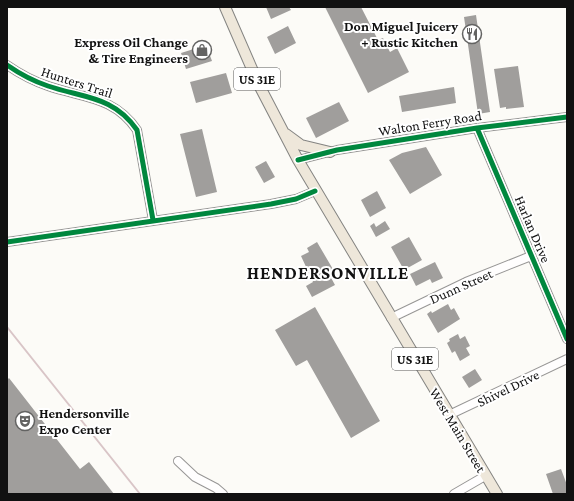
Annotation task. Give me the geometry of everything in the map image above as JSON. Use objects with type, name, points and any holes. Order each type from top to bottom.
[{"type":"main road","name":"West Main Street","points":[[225,7],[259,85],[315,191],[497,494]]},
{"type":"main road","points":[[282,130],[300,145],[330,152]]},
{"type":"street","name":"Hunters Trail","points":[[7,65],[30,79],[48,86],[107,103],[130,119],[137,130],[153,220]]},
{"type":"street","name":"Walton Ferry Road","points":[[298,160],[330,152],[477,128],[567,117]]},
{"type":"street","name":"Harlan Drive","points":[[477,128],[567,339]]},
{"type":"street","points":[[7,242],[271,204],[296,199],[315,191]]},
{"type":"street","name":"Dunn Street","points":[[391,318],[466,282],[531,256]]},
{"type":"street","name":"Shivel Drive","points":[[449,415],[567,359]]},
{"type":"street","points":[[178,461],[195,477],[216,488],[223,494]]},
{"type":"street","points":[[454,494],[485,476]]},
{"type":"building","points":[[266,7],[289,7],[291,10],[271,19]]},
{"type":"building","points":[[325,7],[361,7],[378,40],[383,38],[390,52],[397,48],[409,72],[368,93]]},
{"type":"building","points":[[476,15],[490,112],[478,114],[464,17]]},
{"type":"building","points":[[288,26],[296,43],[275,54],[267,37]]},
{"type":"building","points":[[197,48],[199,55],[209,53],[212,61],[186,69],[181,53]]},
{"type":"building","points":[[518,66],[524,107],[506,109],[506,107],[500,108],[494,69]]},
{"type":"building","points":[[226,73],[232,93],[196,103],[190,82]]},
{"type":"building","points":[[454,87],[456,103],[402,112],[399,96]]},
{"type":"building","points":[[339,102],[349,121],[316,138],[306,118]]},
{"type":"building","points":[[202,129],[217,192],[196,197],[180,134]]},
{"type":"building","points":[[426,147],[442,175],[410,194],[389,160],[402,153]]},
{"type":"building","points":[[266,161],[275,177],[264,183],[255,167]]},
{"type":"building","points":[[377,191],[386,208],[370,217],[361,200]]},
{"type":"building","points":[[385,221],[390,229],[376,237],[370,226],[374,223],[376,227]]},
{"type":"building","points":[[409,237],[422,260],[404,270],[391,247]]},
{"type":"building","points":[[317,242],[334,271],[329,274],[335,285],[312,297],[306,286],[313,282],[301,256],[309,252],[307,248]]},
{"type":"building","points":[[435,262],[443,278],[432,283],[430,279],[416,286],[410,274]]},
{"type":"building","points":[[448,304],[451,310],[454,308],[460,319],[438,333],[427,314],[431,311],[432,313]]},
{"type":"building","points":[[315,307],[380,421],[351,438],[307,360],[296,366],[275,330]]},
{"type":"building","points":[[458,334],[460,339],[465,336],[470,346],[466,348],[470,355],[460,361],[455,351],[452,353],[447,343],[450,341],[449,339]]},
{"type":"building","points":[[475,369],[482,380],[469,388],[462,377]]},
{"type":"building","name":"Hendersonville Expo Center","points":[[9,378],[80,469],[89,462],[114,494],[7,494],[7,380]]},
{"type":"building","points":[[561,469],[567,485],[567,494],[553,494],[546,474]]},
{"type":"railway","points":[[7,327],[140,494]]},
{"type":"cycle path","points":[[7,65],[42,84],[108,104],[128,119],[137,130],[153,220]]},
{"type":"cycle path","points":[[298,160],[337,150],[477,128],[567,117]]},
{"type":"cycle path","points":[[477,128],[567,339]]},
{"type":"cycle path","points":[[7,242],[271,204],[296,199],[315,191]]},
{"type":"place","name":"Don Miguel Juicery + Rustic Kitchen","points":[[472,34]]},
{"type":"place","name":"Express Oil Change & Tire Engineers","points":[[202,50]]},
{"type":"place","name":"Hendersonville Expo Center","points":[[25,421]]},
{"type":"district","name":"HENDERSONVILLE","points":[[328,273]]}]
